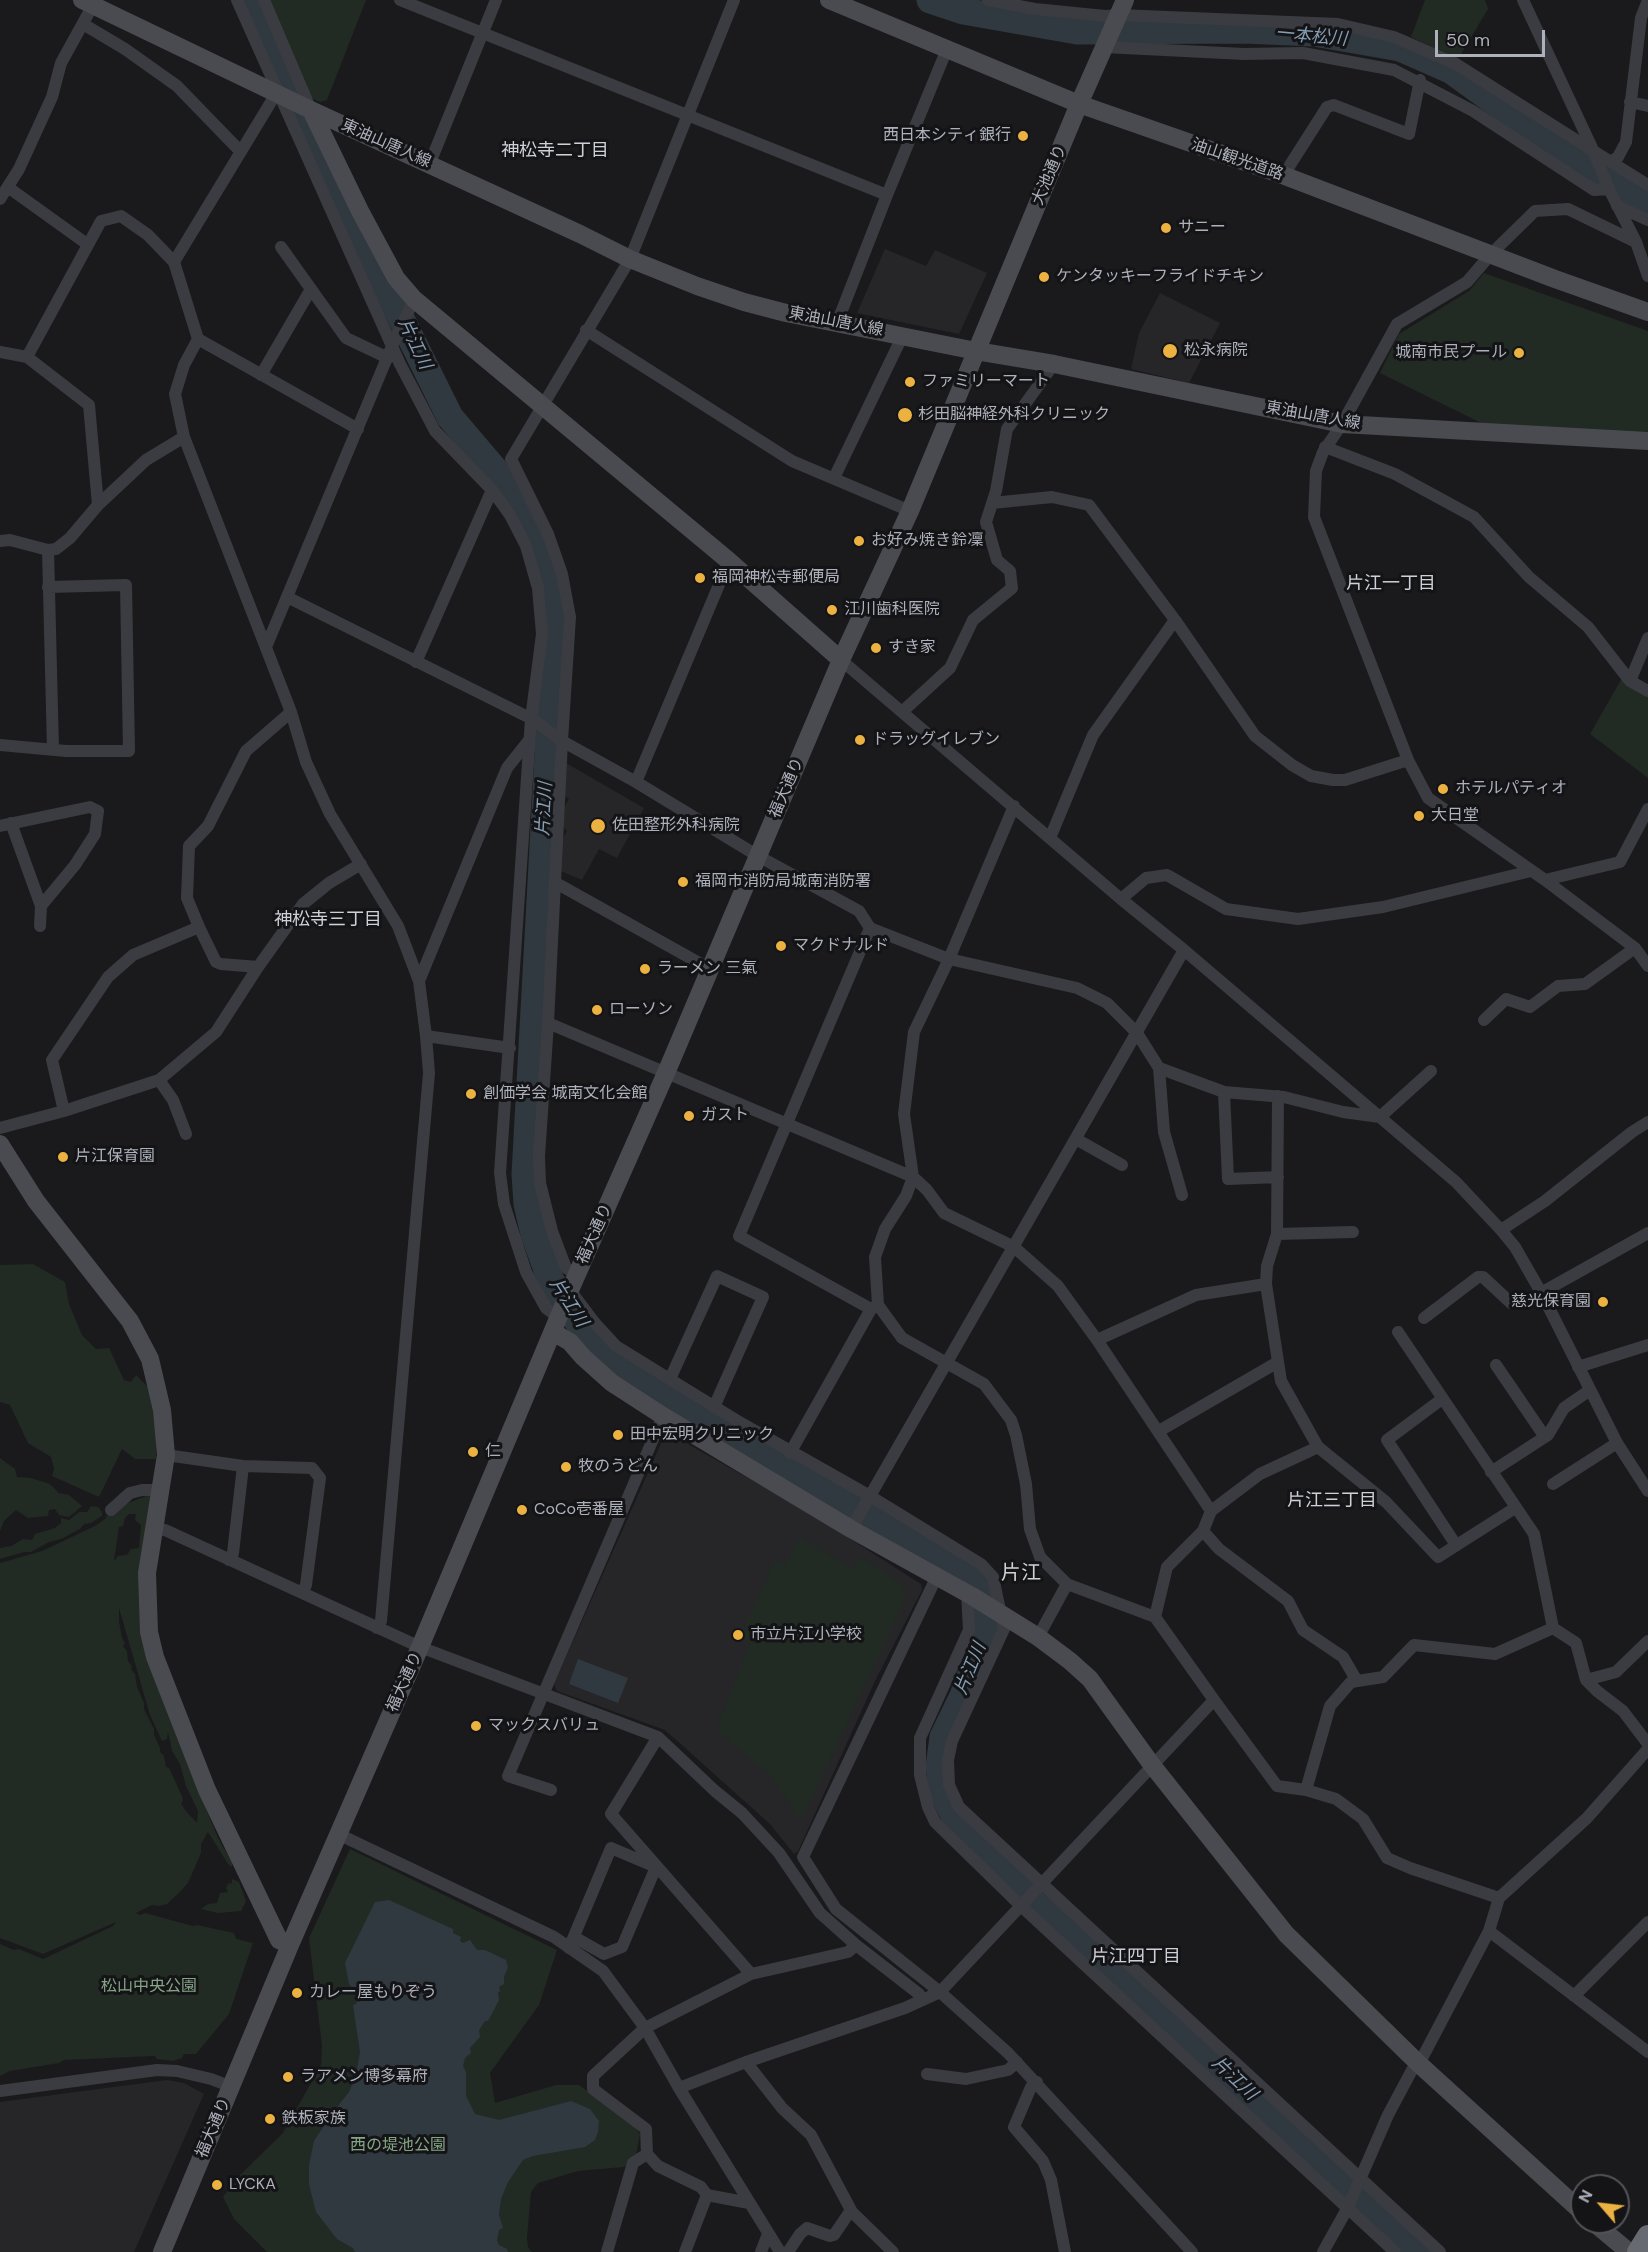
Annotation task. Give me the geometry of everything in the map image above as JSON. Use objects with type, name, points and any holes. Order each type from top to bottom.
[{"type":"highway","points":[[1638,2252],[1648,2236]]},
{"type":"street","points":[[237,0],[392,347],[435,431],[492,490],[510,514],[526,546],[538,588],[542,634],[530,738],[500,1173],[504,1204],[526,1272],[536,1293],[556,1325],[570,1342],[612,1383],[663,1416],[853,1525],[1038,1637],[1090,1679],[1152,1765],[1286,1934],[1419,2064],[1570,2201]]},
{"type":"street","points":[[264,0],[309,109],[411,306],[542,406],[729,561],[841,660],[1456,1182],[1515,1247],[1542,1294],[1617,1443],[1648,1491]]},
{"type":"street","points":[[400,0],[886,195]]},
{"type":"street","points":[[430,163],[495,0]]},
{"type":"street","points":[[734,0],[630,259],[511,459],[548,534],[562,574],[570,617],[559,738],[556,883],[539,1156],[540,1183],[552,1231],[566,1268],[594,1322],[616,1346],[790,1453],[981,1564],[993,1576],[1004,1629],[952,1741],[948,1760],[948,1785],[959,1807],[1440,2252]]},
{"type":"street","name":"油山観光道路","points":[[829,0],[1079,104],[1285,176],[1648,312]]},
{"type":"street","points":[[1523,0],[1617,206],[1636,242],[1648,276]]},
{"type":"street","points":[[1611,162],[1618,156],[1626,142],[1630,102],[1648,0]]},
{"type":"street","points":[[994,1],[1090,15],[1120,11],[1338,24],[1394,37],[1456,64],[1648,185]]},
{"type":"street","points":[[0,198],[9,188],[51,97],[61,63],[83,24],[88,3]]},
{"type":"street","name":"東油山唐人線","points":[[88,3],[630,259],[744,302],[837,323],[1054,364],[1342,424],[1648,441]]},
{"type":"street","name":"大池通り","points":[[976,351],[1120,11]]},
{"type":"street","points":[[83,24],[125,49],[177,86],[215,122],[241,152]]},
{"type":"street","points":[[837,323],[886,195],[947,49]]},
{"type":"street","points":[[1102,50],[1244,54],[1303,53],[1394,70],[1473,111],[1594,190],[1608,186]]},
{"type":"street","points":[[1285,176],[1327,107],[1334,105],[1409,134],[1419,82]]},
{"type":"street","points":[[174,262],[241,152],[280,94]]},
{"type":"street","points":[[1630,102],[1648,106]]},
{"type":"street","points":[[9,188],[87,244]]},
{"type":"street","points":[[1617,206],[1648,220]]},
{"type":"street","points":[[1636,242],[1568,209],[1535,211],[1491,254],[1467,282],[1397,324],[1342,424],[1325,447],[1316,471],[1314,517],[1408,760],[1428,798],[1545,880],[1635,948],[1648,966]]},
{"type":"street","points":[[27,357],[101,221],[121,216],[148,235],[174,262],[198,339],[358,429]]},
{"type":"street","points":[[281,247],[346,338],[392,347]]},
{"type":"street","points":[[261,375],[311,289]]},
{"type":"street","points":[[266,647],[411,306]]},
{"type":"street","points":[[586,330],[792,461],[910,511]]},
{"type":"street","points":[[834,478],[903,335]]},
{"type":"street","points":[[198,339],[184,365],[175,394],[184,437],[291,712],[306,762],[330,814],[398,926],[418,981],[426,1036],[429,1073],[381,1621],[377,1628]]},
{"type":"street","name":"福大通り","points":[[162,2252],[290,1945],[420,1647],[841,660],[910,511],[976,351]]},
{"type":"street","points":[[0,352],[27,357],[89,405],[98,505]]},
{"type":"street","points":[[903,711],[950,668],[973,620],[1012,588],[1010,571],[997,560],[986,522],[1007,429],[1054,364]]},
{"type":"street","points":[[0,541],[10,540],[48,550],[56,549],[70,538],[98,505],[146,460],[184,437]]},
{"type":"street","points":[[1325,447],[1395,474],[1474,517],[1529,577],[1588,627],[1630,681],[1648,691]]},
{"type":"street","points":[[416,662],[492,490]]},
{"type":"street","points":[[992,503],[1052,497],[1089,505],[1175,620],[1255,736],[1292,765],[1311,776],[1345,780],[1408,760]]},
{"type":"street","points":[[48,550],[53,750]]},
{"type":"street","points":[[636,782],[729,561]]},
{"type":"street","points":[[0,745],[53,750],[129,751],[126,585],[48,587]]},
{"type":"street","points":[[287,597],[533,720],[559,738],[758,856],[859,910],[870,928],[948,959],[1077,988],[1107,1003],[1137,1033],[1159,1068],[1164,1132],[1182,1195]]},
{"type":"street","points":[[1050,838],[1093,735],[1175,620]]},
{"type":"street","points":[[1630,681],[1648,638]]},
{"type":"street","points":[[258,967],[216,962],[187,898],[189,846],[208,826],[246,751],[291,712]]},
{"type":"street","points":[[418,981],[507,768],[530,738]]},
{"type":"street","points":[[790,1453],[875,1307],[875,1257],[885,1229],[906,1196],[913,1177],[904,1114],[914,1032],[1014,806]]},
{"type":"street","points":[[40,926],[41,906],[5,825],[90,807],[98,811],[95,834],[75,865],[41,906]]},
{"type":"street","points":[[1545,880],[1620,862],[1648,809]]},
{"type":"street","points":[[0,1128],[64,1111],[159,1080],[216,1032],[258,967],[303,904],[329,883],[361,864]]},
{"type":"street","points":[[1121,899],[1146,878],[1167,875],[1226,909],[1298,919],[1383,907],[1531,870]]},
{"type":"street","points":[[556,883],[710,969]]},
{"type":"street","points":[[64,1111],[52,1060],[108,976],[133,955],[199,927]]},
{"type":"street","points":[[870,928],[739,1236],[875,1307],[902,1338],[984,1384],[1011,1420],[1016,1435],[1026,1484],[1030,1530],[1040,1557],[1067,1584],[1155,1617],[1276,1786],[1306,1790],[1336,1799],[1363,1819],[1387,1858],[1499,1898]]},
{"type":"street","points":[[1484,1020],[1506,999],[1530,1006],[1558,986],[1585,984],[1635,948]]},
{"type":"street","points":[[853,1525],[1184,950]]},
{"type":"street","points":[[548,1023],[913,1177],[927,1190],[944,1213],[1014,1247],[1058,1286],[1159,1431],[1211,1511]]},
{"type":"street","points":[[426,1036],[510,1048]]},
{"type":"street","points":[[1159,1068],[1224,1092],[1278,1096],[1343,1112],[1380,1117],[1431,1071]]},
{"type":"street","points":[[159,1080],[173,1100],[186,1134]]},
{"type":"street","points":[[1224,1092],[1228,1179],[1278,1177]]},
{"type":"street","points":[[1278,1096],[1277,1234],[1267,1266],[1266,1284],[1281,1381],[1318,1447],[1386,1503],[1438,1557],[1515,1508]]},
{"type":"street","points":[[1502,1230],[1545,1201],[1632,1132],[1648,1122]]},
{"type":"street","points":[[1076,1139],[1122,1165]]},
{"type":"street","points":[[0,1144],[36,1201],[130,1320],[150,1359],[162,1410],[166,1455],[153,1529],[146,1597],[149,1632],[155,1658],[207,1790],[241,1864],[279,1940],[290,1945]]},
{"type":"street","points":[[1277,1234],[1353,1232]]},
{"type":"street","points":[[1424,1318],[1478,1276],[1511,1303],[1523,1303],[1648,1233]]},
{"type":"street","points":[[670,1379],[717,1276],[764,1297],[714,1407]]},
{"type":"street","points":[[1097,1340],[1196,1295],[1266,1284]]},
{"type":"street","points":[[1398,1332],[1534,1534],[1553,1628],[1576,1643],[1586,1680],[1623,1711],[1648,1744]]},
{"type":"street","points":[[1578,1367],[1648,1346]]},
{"type":"street","points":[[1159,1431],[1278,1362]]},
{"type":"street","points":[[1496,1365],[1545,1437]]},
{"type":"street","points":[[1491,1472],[1548,1435],[1564,1408],[1590,1390]]},
{"type":"street","points":[[1442,1399],[1387,1440],[1456,1545]]},
{"type":"street","points":[[551,1790],[508,1776],[663,1416]]},
{"type":"street","points":[[1553,1484],[1617,1443]]},
{"type":"street","points":[[1155,1617],[1167,1567],[1203,1531],[1211,1511],[1260,1474],[1318,1447]]},
{"type":"street","points":[[166,1455],[243,1466],[312,1468],[320,1478],[306,1585],[302,1593]]},
{"type":"street","points":[[229,1560],[233,1553],[243,1466]]},
{"type":"street","points":[[111,1510],[130,1493],[159,1490]]},
{"type":"street","points":[[153,1529],[165,1530],[420,1647],[658,1737],[715,1791],[742,1813],[779,1853],[820,1913],[856,1945],[920,1994],[923,2000]]},
{"type":"street","points":[[1203,1531],[1219,1549],[1288,1601],[1303,1630],[1342,1657],[1357,1681]]},
{"type":"street","points":[[938,1576],[803,1857],[836,1909],[940,1992],[1017,2062],[1191,2252]]},
{"type":"street","points":[[1038,1637],[1067,1584]]},
{"type":"street","points":[[970,1595],[969,1630],[920,1738],[920,1775],[928,1807],[935,1822],[1395,2252]]},
{"type":"street","points":[[1306,1790],[1330,1706],[1352,1682],[1383,1677],[1414,1645],[1495,1654],[1553,1628]]},
{"type":"street","points":[[1586,1680],[1616,1672],[1648,1641]]},
{"type":"street","points":[[679,2088],[746,2062],[905,2008],[940,1992],[1214,1700]]},
{"type":"street","points":[[658,1737],[611,1814],[751,1974]]},
{"type":"street","points":[[1323,2252],[1347,2209],[1388,2115],[1412,2070],[1419,2064],[1489,1931],[1499,1898],[1587,1818],[1648,1749]]},
{"type":"street","points":[[338,1834],[554,1937],[604,1954],[622,1947],[656,1867]]},
{"type":"street","points":[[571,1942],[612,1848],[656,1867]]},
{"type":"street","points":[[1574,1996],[1648,1922]]},
{"type":"street","points":[[1489,1931],[1648,2052]]},
{"type":"street","points":[[571,1942],[603,1971],[645,2028],[679,2088],[780,2252]]},
{"type":"street","points":[[749,2204],[707,2195],[701,2187],[658,2166],[647,2154],[646,2129],[594,2089],[594,2076],[645,2028],[751,1974],[848,1952],[856,1945]]},
{"type":"street","points":[[746,2062],[782,2108],[811,2134],[850,2210],[893,2252]]},
{"type":"street","points":[[927,2074],[966,2079],[1008,2070],[1017,2062]]},
{"type":"street","points":[[0,2091],[157,2070],[177,2071],[211,2079],[232,2087]]},
{"type":"street","points":[[1037,2082],[1031,2087],[1014,2127],[1043,2161],[1052,2180],[1065,2252]]},
{"type":"street","points":[[607,2252],[633,2163],[647,2154]]},
{"type":"street","points":[[685,2252],[707,2195]]},
{"type":"street","points":[[788,2252],[807,2228],[830,2236],[834,2235],[850,2210]]},
{"type":"street","points":[[761,2252],[768,2234]]},
{"type":"street","points":[[1606,2234],[1629,2252]]},
{"type":"shaded area","points":[[885,249],[926,266],[935,250],[987,273],[959,334],[857,313]]},
{"type":"shaded area","name":"松永病院","points":[[1160,293],[1220,323],[1189,383],[1131,369],[1139,333]]},
{"type":"shaded area","name":"佐田整形外科病院","points":[[566,763],[644,808],[617,858],[599,849],[582,880],[556,869],[553,855],[567,831],[556,821],[569,799],[553,787]]},
{"type":"shaded area","name":"市立片江小学校","points":[[672,1435],[808,1512],[921,1584],[922,1590],[875,1681],[798,1851],[794,1854],[770,1824],[665,1730],[557,1691],[554,1684],[663,1439]]},
{"type":"shaded area","points":[[578,1659],[628,1678],[618,1703],[569,1684]]},
{"type":"shaded area","points":[[389,1900],[453,1929],[453,1933],[461,1937],[460,1941],[463,1943],[470,1940],[477,1950],[485,1950],[506,1960],[508,1967],[504,1984],[499,1987],[499,2000],[488,2021],[485,2021],[479,2030],[480,2037],[470,2048],[471,2053],[465,2058],[463,2066],[466,2072],[466,2096],[475,2114],[499,2120],[571,2101],[590,2109],[599,2121],[595,2140],[585,2147],[533,2156],[523,2160],[508,2182],[501,2199],[499,2215],[503,2228],[499,2230],[497,2241],[508,2252],[355,2252],[353,2248],[337,2239],[316,2212],[309,2184],[309,2165],[314,2141],[349,2092],[356,2076],[360,2052],[353,2005],[356,2004],[359,1995],[349,1984],[345,1963],[375,1902]]},
{"type":"shaded area","points":[[167,2080],[184,2083],[204,2094],[134,2252],[0,2252],[0,2102]]},
{"type":"green space","points":[[268,0],[366,0],[327,100],[320,102],[307,96]]},
{"type":"green space","points":[[1425,0],[1485,0],[1488,9],[1458,59],[1411,37]]},
{"type":"green space","name":"城南市民プール","points":[[1484,273],[1648,331],[1648,433],[1485,425],[1380,373],[1399,334],[1469,291]]},
{"type":"green space","points":[[1622,678],[1648,694],[1648,778],[1590,734]]},
{"type":"green space","points":[[33,1264],[65,1282],[69,1304],[82,1335],[96,1349],[109,1348],[124,1380],[131,1382],[136,1375],[148,1387],[156,1418],[156,1459],[135,1459],[122,1449],[99,1497],[52,1476],[54,1469],[51,1457],[28,1443],[10,1405],[0,1402],[0,1265]]},
{"type":"green space","points":[[0,1458],[15,1469],[17,1477],[31,1478],[50,1484],[59,1493],[69,1495],[82,1506],[69,1517],[59,1515],[55,1509],[49,1510],[48,1516],[28,1518],[16,1510],[4,1521],[0,1531]]},
{"type":"green space","name":"松山中央公園","points":[[149,1495],[153,1500],[141,1596],[206,1809],[218,1838],[232,1862],[232,1867],[208,1832],[201,1844],[201,1853],[188,1883],[180,1892],[167,1904],[152,1905],[136,1913],[234,1933],[236,1939],[253,1943],[229,2014],[196,2054],[184,2054],[182,2058],[173,2061],[157,2059],[155,2056],[64,2060],[59,2063],[10,2071],[0,2076],[0,1944],[43,1959],[113,1926],[116,1922],[43,1954],[0,1938],[0,1563],[42,1551],[95,1526],[107,1515],[128,1503]],"holes":[[[129,1514],[136,1514],[135,1520],[141,1525],[139,1548],[131,1549],[127,1555],[118,1556],[114,1561],[119,1527],[123,1526]],[[119,1608],[150,1715],[162,1741],[167,1739],[168,1732],[172,1751],[180,1764],[186,1786],[198,1811],[197,1823],[181,1803],[182,1796],[169,1768],[166,1767],[164,1756],[160,1752],[154,1735],[154,1729],[144,1709],[135,1674],[123,1646],[125,1643],[119,1621]]]},
{"type":"green space","points":[[91,1506],[98,1507],[102,1516],[91,1523],[84,1524],[80,1529],[61,1539],[49,1542],[31,1552],[0,1559],[0,1548],[11,1546],[23,1539],[32,1540],[35,1534],[55,1528],[61,1523],[61,1518],[69,1520],[79,1512],[87,1512]]},
{"type":"green space","points":[[800,1537],[852,1569],[860,1556],[903,1585],[906,1597],[801,1821],[771,1776],[716,1730],[750,1643],[741,1634],[775,1561],[785,1565]]},
{"type":"green space","name":"西の堤池公園","points":[[350,1849],[557,1950],[539,2005],[490,2073],[495,2103],[556,2085],[579,2085],[630,2121],[640,2134],[636,2155],[624,2167],[578,2171],[538,2183],[531,2192],[527,2238],[528,2247],[532,2252],[267,2252],[234,2219],[223,2197],[238,2177],[283,2133],[321,2065],[322,2046],[309,1938]]},
{"type":"green space","points":[[232,1879],[239,1882],[246,1901],[241,1911],[218,1913],[201,1909],[208,1904],[217,1903],[220,1893],[228,1892],[226,1888],[232,1883]]},
{"type":"waterway","name":"片江川","points":[[250,0],[263,34],[308,131],[450,417],[506,483],[528,519],[553,593],[555,628],[525,1174],[527,1204],[534,1234],[551,1281],[582,1328],[622,1367],[982,1583],[987,1629],[963,1696],[943,1737],[939,1767],[942,1792],[957,1821],[1035,1904],[1157,2007],[1421,2252]]},
{"type":"waterway","name":"一本松川","points":[[930,0],[963,11],[1077,31],[1244,30],[1314,33],[1400,48],[1452,71],[1564,152],[1648,205]]},
{"type":"place","name":"西日本シティ銀行","points":[[1023,136]]},
{"type":"place","name":"サニー","points":[[1166,228]]},
{"type":"place","name":"ケンタッキーフライドチキン","points":[[1044,277]]},
{"type":"place","name":"松永病院","points":[[1170,351]]},
{"type":"place","name":"城南市民プール","points":[[1519,353]]},
{"type":"place","name":"ファミリーマート","points":[[910,382]]},
{"type":"place","name":"杉田脳神経外科クリニック","points":[[905,415]]},
{"type":"place","name":"お好み焼き鈴凜","points":[[859,541]]},
{"type":"place","name":"福岡神松寺郵便局","points":[[700,578]]},
{"type":"place","name":"江川歯科医院","points":[[832,610]]},
{"type":"place","name":"すき家","points":[[876,648]]},
{"type":"place","name":"ドラッグイレブン","points":[[860,740]]},
{"type":"place","name":"ホテルパティオ","points":[[1443,789]]},
{"type":"place","name":"大日堂","points":[[1419,816]]},
{"type":"place","name":"佐田整形外科病院","points":[[598,826]]},
{"type":"place","name":"福岡市消防局城南消防署","points":[[683,882]]},
{"type":"place","name":"マクドナルド","points":[[781,946]]},
{"type":"place","name":"ラーメン 三氣","points":[[645,969]]},
{"type":"place","name":"ローソン","points":[[597,1010]]},
{"type":"place","name":"創価学会 城南文化会館","points":[[471,1094]]},
{"type":"place","name":"ガスト","points":[[689,1116]]},
{"type":"place","name":"片江保育園","points":[[63,1157]]},
{"type":"place","name":"慈光保育園","points":[[1603,1302]]},
{"type":"place","name":"田中宏明クリニック","points":[[618,1435]]},
{"type":"place","name":"仁","points":[[473,1452]]},
{"type":"place","name":"牧のうどん","points":[[566,1467]]},
{"type":"place","name":"CoCo壱番屋","points":[[522,1510]]},
{"type":"place","name":"市立片江小学校","points":[[738,1635]]},
{"type":"place","name":"マックスバリュ","points":[[476,1726]]},
{"type":"place","name":"カレー屋もりぞう","points":[[297,1993]]},
{"type":"place","name":"ラアメン博多幕府","points":[[288,2077]]},
{"type":"place","name":"鉄板家族","points":[[270,2119]]},
{"type":"place","name":"LYCKA","points":[[217,2185]]},
{"type":"district","name":"神松寺二丁目","points":[[555,151]]},
{"type":"district","name":"片江一丁目","points":[[1391,584]]},
{"type":"district","name":"神松寺三丁目","points":[[328,920]]},
{"type":"district","name":"片江三丁目","points":[[1332,1501]]},
{"type":"district","name":"片江","points":[[1021,1574]]},
{"type":"district","name":"片江四丁目","points":[[1136,1957]]}]
